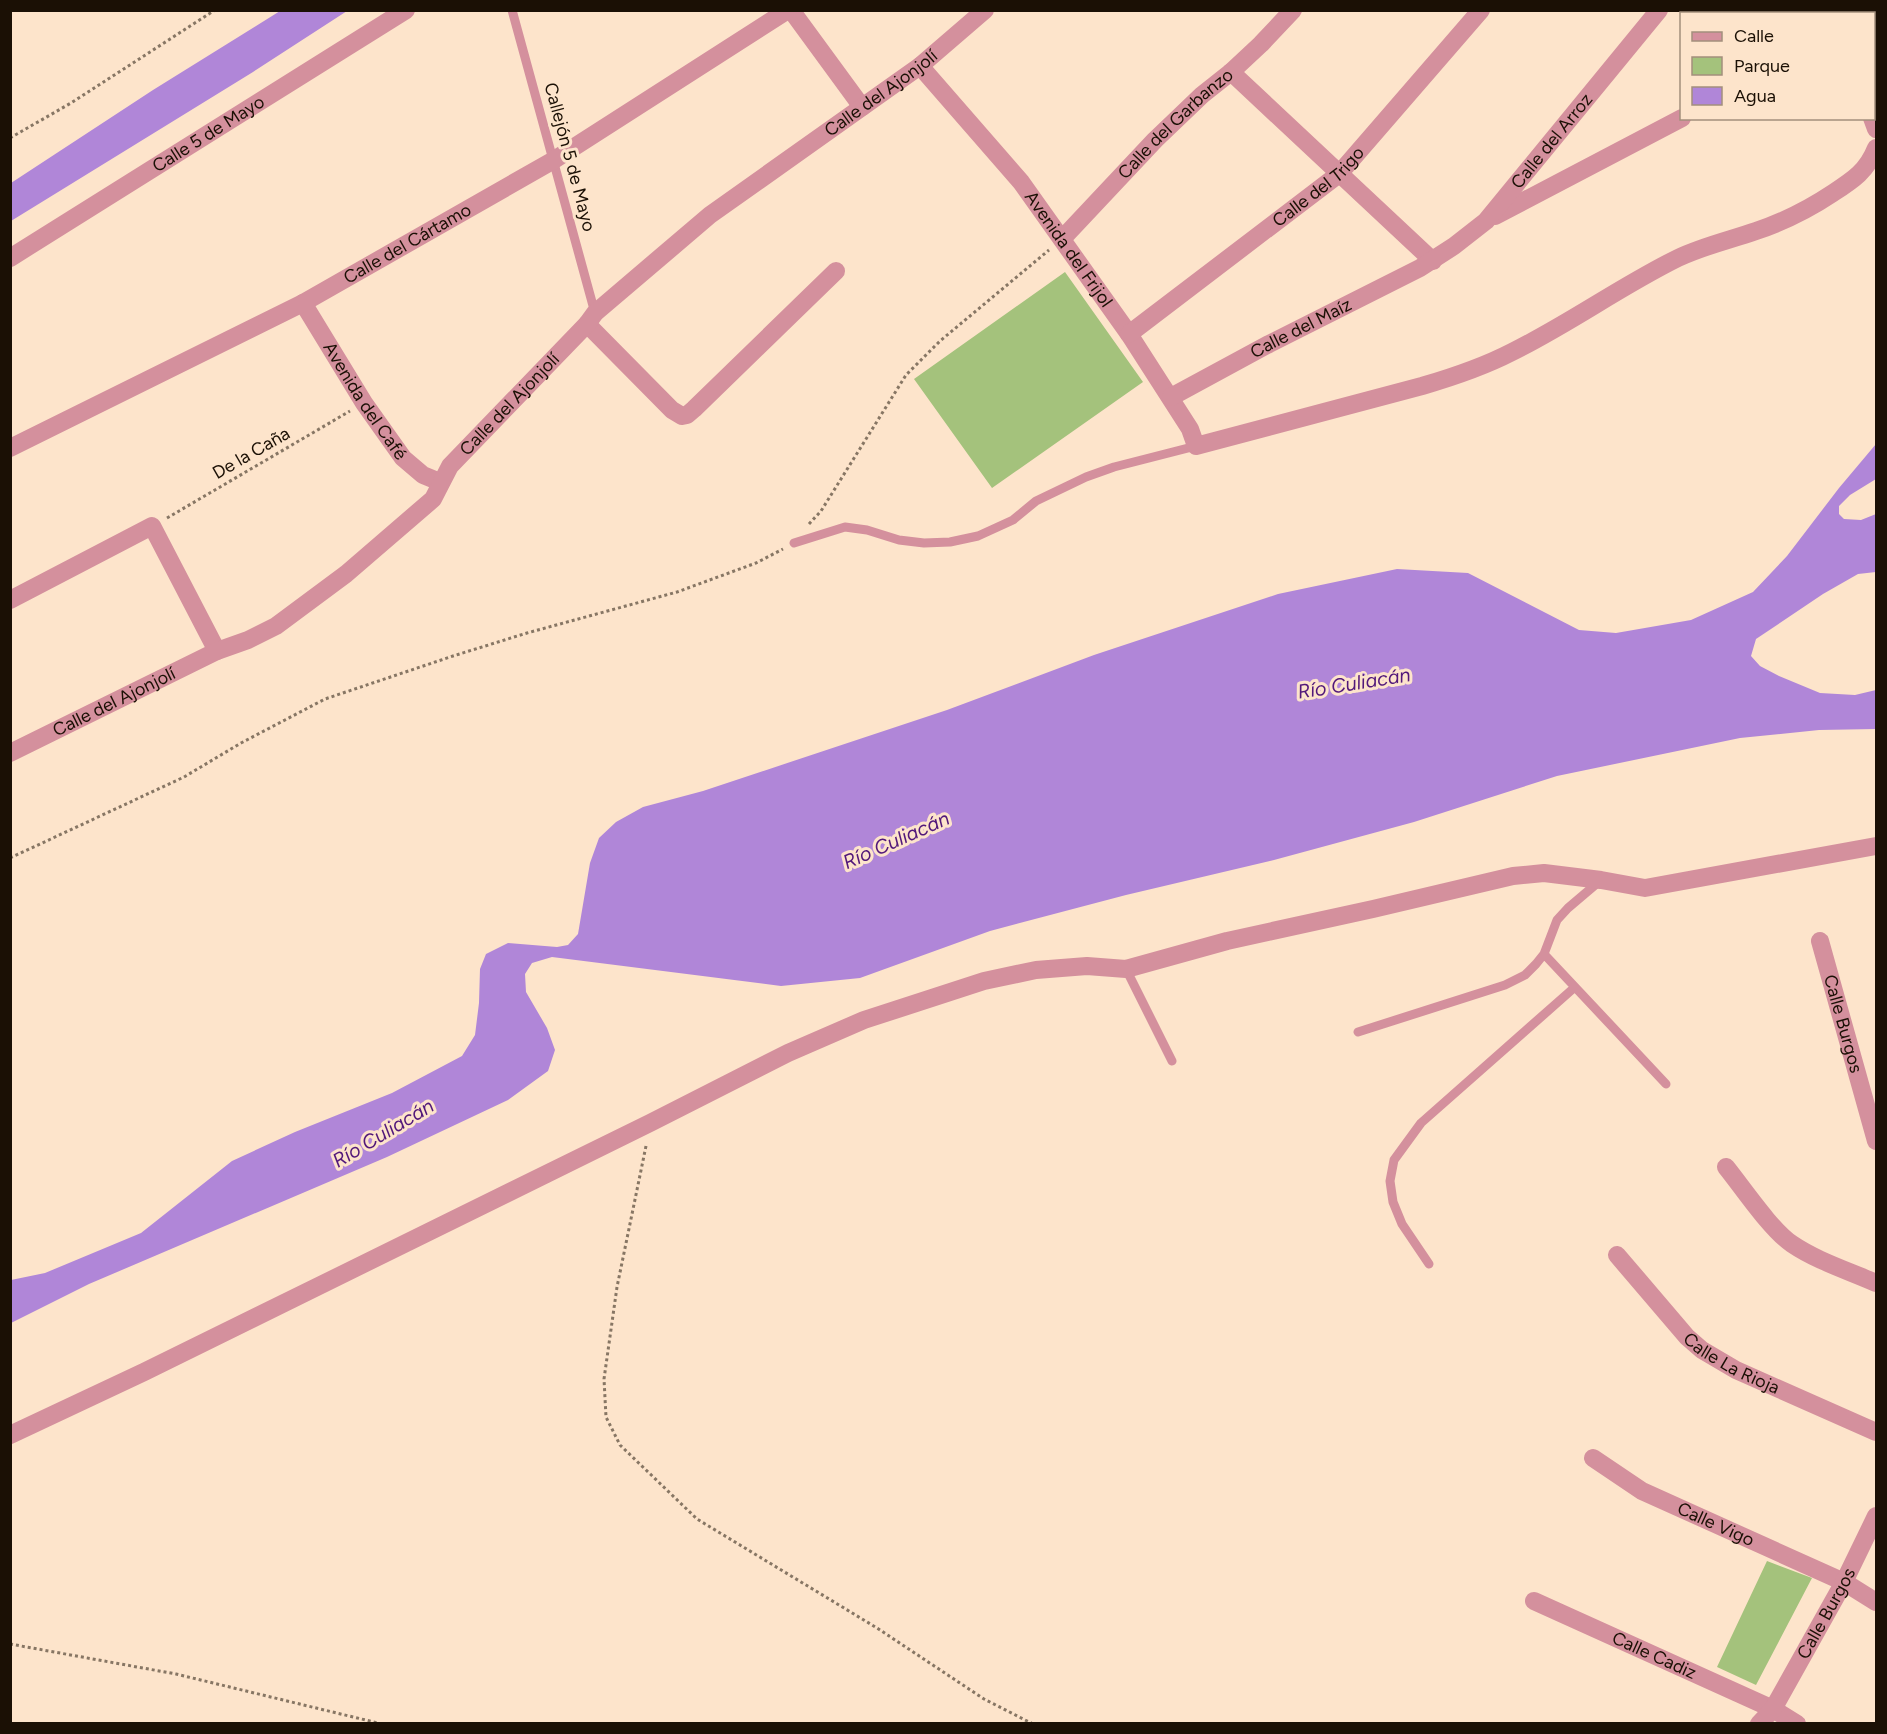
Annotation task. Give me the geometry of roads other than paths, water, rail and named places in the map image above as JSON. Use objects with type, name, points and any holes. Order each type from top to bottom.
[{"type":"street","name":"Calle 5 de Mayo","points":[[10,258],[406,10]]},
{"type":"street","name":"Calle del Cártamo","points":[[10,448],[303,303],[554,160],[790,10]]},
{"type":"street","points":[[790,10],[862,106]]},
{"type":"street","name":"Calle del Ajonjolí","points":[[10,753],[217,651],[248,640],[276,626],[346,574],[433,499],[450,466],[591,319],[710,215],[920,66],[985,10]]},
{"type":"street","name":"Calle del Garbanzo","points":[[1062,239],[1155,140],[1202,95],[1231,72],[1293,10]]},
{"type":"street","name":"Calle del Trigo","points":[[1129,334],[1340,174],[1481,10]]},
{"type":"street","name":"Calle del Arroz","points":[[1433,261],[1486,221],[1659,10]]},
{"type":"street","name":"Avenida del Frijol","points":[[920,66],[1021,182],[1171,397],[1190,429],[1196,447]]},
{"type":"street","points":[[1231,72],[1433,261]]},
{"type":"street","points":[[1486,221],[1680,119]]},
{"type":"street","points":[[1196,447],[1422,386],[1484,365],[1513,352],[1679,258],[1702,248],[1759,230],[1820,202],[1863,172],[1876,148]]},
{"type":"street","name":"Calle del Maíz","points":[[1171,397],[1269,344],[1433,261]]},
{"type":"street","points":[[591,319],[672,410],[682,416],[694,409],[837,271]]},
{"type":"street","name":"Avenida del Café","points":[[303,303],[364,403],[403,458],[423,476],[440,482]]},
{"type":"street","points":[[10,600],[152,526],[217,651]]},
{"type":"street","points":[[10,1435],[144,1372],[788,1053],[864,1020],[984,981],[1036,970],[1087,966],[1126,969],[1227,942],[1513,876],[1544,873],[1645,888],[1876,846]]},
{"type":"street","name":"Calle Burgos","points":[[1820,941],[1876,1141]]},
{"type":"street","points":[[1726,1167],[1773,1226],[1790,1243],[1807,1253],[1876,1283]]},
{"type":"street","name":"Calle La Rioja","points":[[1617,1255],[1687,1337],[1710,1355],[1736,1370],[1876,1432]]},
{"type":"street","name":"Calle Vigo","points":[[1593,1458],[1642,1491],[1844,1582],[1876,1602]]},
{"type":"street","name":"Calle Burgos","points":[[1759,1724],[1773,1716],[1876,1516]]},
{"type":"street","name":"Calle Cadiz","points":[[1534,1601],[1773,1716],[1797,1724]]},
{"type":"lane","name":"Callejón 5 de Mayo","points":[[512,10],[554,160],[591,319]]},
{"type":"lane","points":[[794,543],[845,527],[867,530],[899,540],[924,543],[950,542],[978,536],[1013,520],[1036,501],[1086,477],[1114,467],[1196,447]]},
{"type":"lane","points":[[1358,1032],[1505,985],[1525,975],[1544,954],[1557,920],[1601,880]]},
{"type":"lane","points":[[1544,954],[1666,1084]]},
{"type":"lane","points":[[1126,969],[1172,1061]]},
{"type":"lane","points":[[1429,1264],[1402,1224],[1394,1202],[1390,1181],[1394,1160],[1420,1123],[1575,987]]},
{"type":"water","points":[[280,11],[347,11],[253,72],[11,221],[11,183],[153,90]]},
{"type":"water","name":"Río Culiacán","points":[[1876,444],[1876,479],[1850,495],[1839,506],[1839,514],[1844,519],[1861,520],[1876,514],[1876,572],[1858,574],[1823,594],[1756,639],[1751,656],[1760,666],[1820,693],[1855,695],[1876,690],[1876,729],[1819,730],[1740,738],[1557,776],[1414,822],[1274,860],[1126,895],[990,931],[860,978],[781,986],[552,957],[532,963],[525,974],[526,992],[547,1028],[555,1050],[548,1071],[508,1100],[387,1157],[89,1284],[11,1323],[11,1280],[45,1273],[141,1233],[232,1161],[295,1132],[392,1093],[462,1056],[475,1035],[480,969],[486,954],[508,943],[557,947],[568,945],[578,934],[590,863],[599,838],[616,822],[643,807],[703,791],[947,710],[1094,655],[1278,594],[1397,569],[1468,573],[1579,630],[1616,633],[1691,620],[1753,592],[1787,556]]}]
